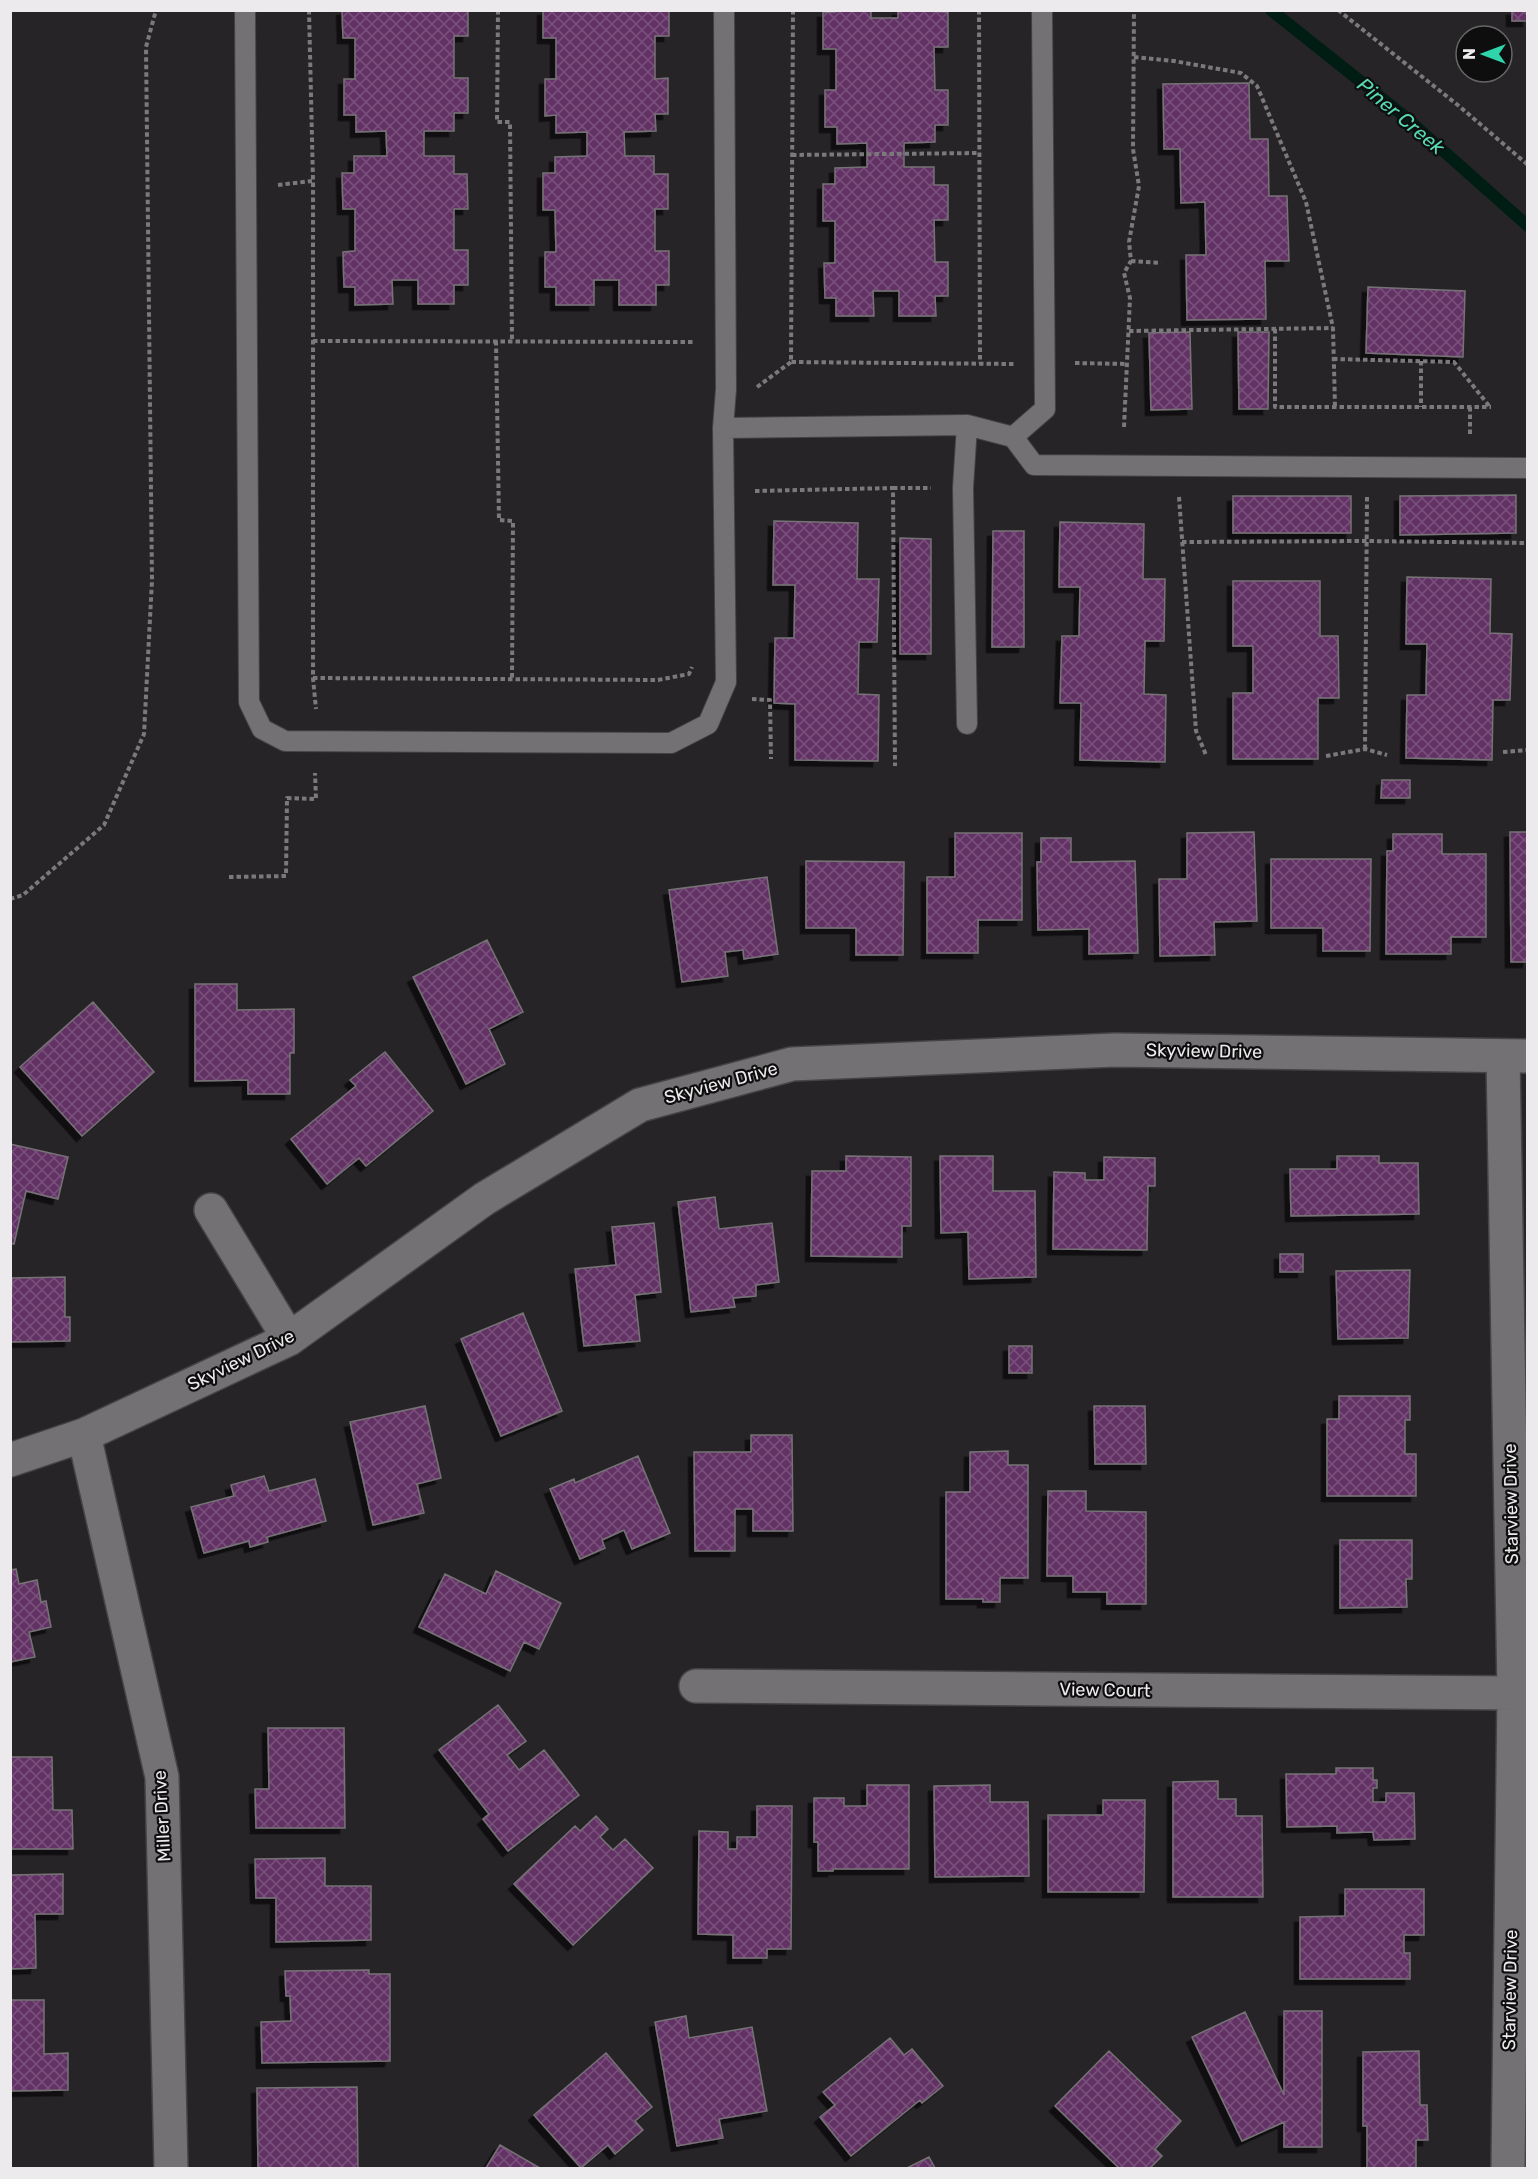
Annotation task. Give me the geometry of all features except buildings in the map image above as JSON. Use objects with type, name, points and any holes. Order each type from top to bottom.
[{"type":"street","name":"Skyview Drive","points":[[10,1460],[84,1435],[289,1339],[484,1198],[640,1105],[792,1064],[1115,1050],[1515,1056]]},
{"type":"street","name":"Starview Drive","points":[[1509,2169],[1514,1693],[1515,1056]]},
{"type":"street","points":[[211,1210],[289,1339]]},
{"type":"street","name":"Miller Drive","points":[[84,1435],[162,1777],[171,2169]]},
{"type":"street","name":"View Court","points":[[696,1686],[1514,1693]]},
{"type":"lane","points":[[245,10],[249,702],[262,729],[285,741],[671,743],[708,723],[726,682],[723,428],[726,388],[724,10]]},
{"type":"lane","points":[[1013,437],[1045,409],[1042,10]]},
{"type":"lane","points":[[723,428],[967,425],[1013,437],[1034,465],[1527,468]]},
{"type":"lane","points":[[967,425],[963,488],[967,723]]},
{"type":"path","points":[[10,899],[23,895],[104,825],[144,734],[152,580],[146,47],[156,10]]},
{"type":"path","points":[[309,10],[313,181],[313,678],[316,715]]},
{"type":"path","points":[[498,10],[497,122],[510,122],[512,341]]},
{"type":"path","points":[[790,362],[793,10]]},
{"type":"path","points":[[979,10],[980,363]]},
{"type":"path","points":[[1125,427],[1130,298],[1124,273],[1131,261],[1129,242],[1139,186],[1133,149],[1134,10]]},
{"type":"path","points":[[1338,10],[1459,106],[1527,165]]},
{"type":"path","points":[[1134,57],[1174,61],[1241,73],[1257,86],[1306,202],[1333,328],[1335,407]]},
{"type":"path","points":[[792,155],[979,153]]},
{"type":"path","points":[[272,185],[313,181]]},
{"type":"path","points":[[1131,261],[1161,263]]},
{"type":"path","points":[[1129,331],[1333,328]]},
{"type":"path","points":[[1275,329],[1275,407],[1491,407],[1454,362],[1333,359]]},
{"type":"path","points":[[313,341],[693,342],[693,351]]},
{"type":"path","points":[[496,341],[499,520],[513,521],[512,680]]},
{"type":"path","points":[[1421,361],[1421,407]]},
{"type":"path","points":[[756,387],[790,362],[1018,364]]},
{"type":"path","points":[[1069,363],[1127,364]]},
{"type":"path","points":[[1177,466],[1196,731],[1206,755]]},
{"type":"path","points":[[1365,749],[1367,466]]},
{"type":"path","points":[[747,491],[893,488],[895,766]]},
{"type":"path","points":[[1182,542],[1527,543]]},
{"type":"path","points":[[313,678],[658,680],[688,674],[693,665]]},
{"type":"path","points":[[750,688],[751,699],[770,700],[771,759]]},
{"type":"path","points":[[1326,756],[1365,749],[1387,755]]},
{"type":"path","points":[[1503,752],[1527,750]]},
{"type":"path","points":[[229,877],[286,876],[287,798],[316,799],[315,772]]},
{"type":"waterway","name":"Piner Creek","points":[[1271,10],[1404,116],[1528,226]]}]
